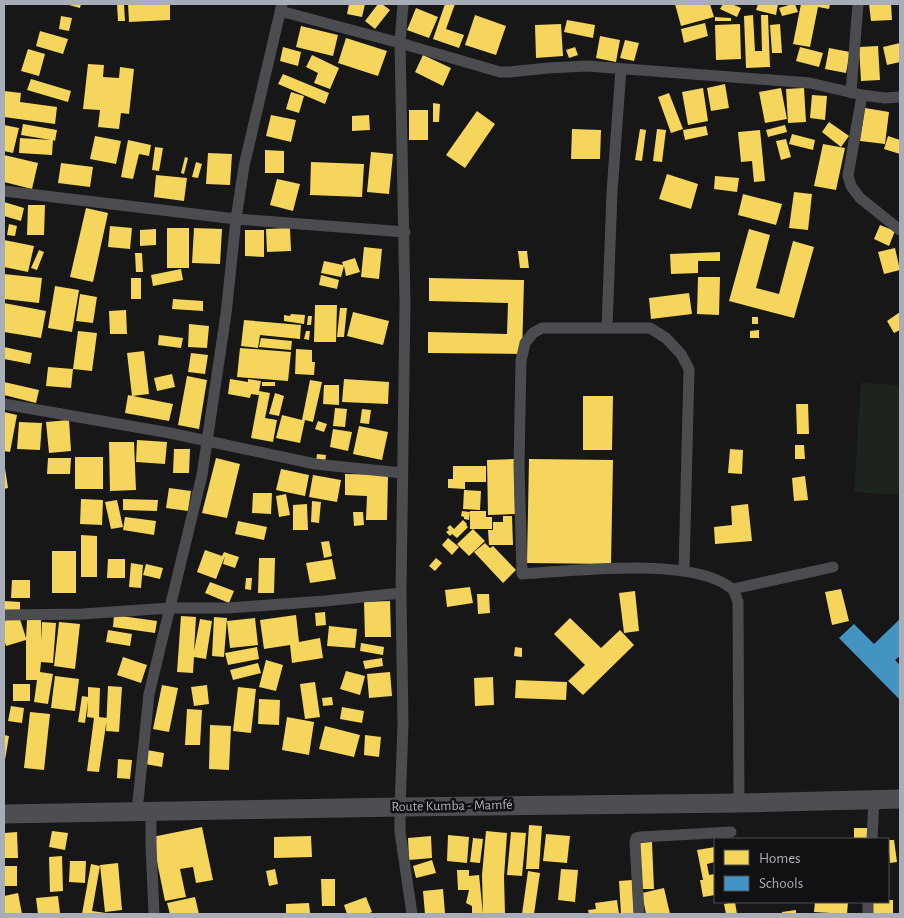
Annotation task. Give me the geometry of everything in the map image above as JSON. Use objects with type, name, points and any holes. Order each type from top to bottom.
[{"type":"highway","name":"Route Kumba - Mamfé","points":[[4,814],[900,799]]},
{"type":"street","points":[[403,4],[400,43],[405,303],[400,832],[412,914]]},
{"type":"street","points":[[858,4],[856,94],[848,176],[851,186],[860,198],[900,230]]},
{"type":"street","points":[[154,914],[151,844],[144,811],[149,694],[202,475],[226,314],[236,219],[244,166],[281,7],[500,72],[587,66],[810,83],[856,94],[885,98],[900,97]]},
{"type":"street","points":[[607,328],[612,192],[621,69]]},
{"type":"street","points":[[4,191],[236,219],[405,232]]},
{"type":"street","points":[[684,572],[689,369],[681,354],[666,338],[650,328],[542,328],[533,333],[525,343],[521,361],[522,574],[629,567],[684,572],[711,578],[733,589],[833,567]]},
{"type":"street","points":[[4,404],[170,433],[315,464],[402,473]]},
{"type":"street","points":[[733,589],[738,602],[740,803]]},
{"type":"street","points":[[4,615],[82,614],[170,608],[228,608],[401,593]]},
{"type":"street","points":[[872,838],[874,800]]},
{"type":"street","points":[[639,914],[636,838],[731,832]]},
{"type":"shaded area","points":[[861,383],[900,385],[900,495],[854,492]]},
{"type":"building: Homes","points":[[65,4],[81,4],[80,8]]},
{"type":"building: Homes","points":[[117,4],[124,4],[125,21],[118,21]]},
{"type":"building: Homes","points":[[128,4],[170,4],[170,20],[129,22]]},
{"type":"building: Homes","points":[[349,4],[365,4],[362,17],[347,14]]},
{"type":"building: Homes","points":[[378,4],[382,4],[390,10],[375,29],[365,21]]},
{"type":"building: Homes","points":[[445,4],[455,4],[446,29],[464,35],[459,48],[433,39]]},
{"type":"building: Homes","points":[[675,4],[710,4],[714,17],[681,26]]},
{"type":"building: Homes","points":[[723,4],[732,4],[741,8],[737,17],[720,9]]},
{"type":"building: Homes","points":[[758,4],[778,4],[776,15],[756,10]]},
{"type":"building: Homes","points":[[795,4],[798,12],[782,16],[779,8]]},
{"type":"building: Homes","points":[[801,4],[830,4],[829,9],[818,7],[810,47],[793,44]]},
{"type":"building: Homes","points":[[869,4],[891,4],[892,20],[871,21]]},
{"type":"building: Homes","points":[[416,8],[438,17],[429,38],[407,30]]},
{"type":"building: Homes","points":[[475,15],[506,26],[496,55],[465,45]]},
{"type":"building: Homes","points":[[753,15],[755,51],[762,51],[761,15],[768,15],[770,67],[746,68],[744,16]]},
{"type":"building: Homes","points":[[61,16],[72,18],[69,31],[59,29]]},
{"type":"building: Homes","points":[[715,17],[731,18],[731,21],[715,21]]},
{"type":"building: Homes","points":[[567,20],[595,25],[593,38],[564,32]]},
{"type":"building: Homes","points":[[705,23],[708,36],[684,43],[681,29]]},
{"type":"building: Homes","points":[[561,24],[563,56],[536,58],[535,25]]},
{"type":"building: Homes","points":[[740,24],[741,59],[716,60],[715,25]]},
{"type":"building: Homes","points":[[780,24],[782,53],[772,53],[770,25]]},
{"type":"building: Homes","points":[[301,26],[338,35],[333,56],[296,47]]},
{"type":"building: Homes","points":[[40,31],[68,39],[63,54],[36,46]]},
{"type":"building: Homes","points":[[600,36],[620,40],[616,62],[596,58]]},
{"type":"building: Homes","points":[[346,38],[387,51],[378,76],[338,63]]},
{"type":"building: Homes","points":[[625,40],[639,43],[634,61],[620,58]]},
{"type":"building: Homes","points":[[900,43],[900,62],[887,65],[883,47]]},
{"type":"building: Homes","points":[[878,46],[880,80],[861,81],[859,47]]},
{"type":"building: Homes","points":[[283,47],[301,52],[298,66],[280,61]]},
{"type":"building: Homes","points":[[575,47],[578,55],[569,58],[566,50]]},
{"type":"building: Homes","points":[[800,47],[823,53],[819,67],[796,61]]},
{"type":"building: Homes","points":[[829,48],[850,52],[846,73],[825,69]]},
{"type":"building: Homes","points":[[28,49],[45,54],[39,76],[21,71]]},
{"type":"building: Homes","points":[[312,55],[339,68],[330,89],[314,83],[318,73],[306,67]]},
{"type":"building: Homes","points":[[423,55],[451,68],[443,86],[415,72]]},
{"type":"building: Homes","points":[[88,64],[104,65],[103,77],[119,78],[120,67],[134,69],[129,114],[121,113],[119,129],[98,127],[100,110],[83,109]]},
{"type":"building: Homes","points":[[283,74],[329,93],[325,104],[278,84]]},
{"type":"building: Homes","points":[[31,79],[71,91],[68,102],[27,90]]},
{"type":"building: Homes","points":[[725,84],[729,108],[711,111],[707,88]]},
{"type":"building: Homes","points":[[703,88],[708,121],[688,125],[682,92]]},
{"type":"building: Homes","points":[[781,88],[787,119],[765,123],[759,92]]},
{"type":"building: Homes","points":[[804,88],[806,122],[788,123],[786,89]]},
{"type":"building: Homes","points":[[4,91],[21,93],[20,102],[57,107],[55,124],[4,117]]},
{"type":"building: Homes","points":[[291,92],[304,96],[299,113],[286,109]]},
{"type":"building: Homes","points":[[669,93],[683,129],[671,133],[658,97]]},
{"type":"building: Homes","points":[[812,95],[827,96],[825,120],[810,118]]},
{"type":"building: Homes","points":[[433,103],[440,104],[439,122],[433,122]]},
{"type":"building: Homes","points":[[865,108],[889,112],[885,144],[860,141]]},
{"type":"building: Homes","points":[[409,110],[428,110],[428,140],[409,140]]},
{"type":"building: Homes","points":[[477,111],[495,124],[465,168],[446,155]]},
{"type":"building: Homes","points":[[271,115],[296,120],[291,142],[266,136]]},
{"type":"building: Homes","points":[[369,115],[370,130],[352,131],[352,116]]},
{"type":"building: Homes","points":[[829,122],[849,136],[841,147],[822,132]]},
{"type":"building: Homes","points":[[23,124],[57,130],[55,141],[53,140],[52,155],[19,153],[20,138],[51,140],[21,135]]},
{"type":"building: Homes","points":[[4,125],[19,128],[13,153],[4,151]]},
{"type":"building: Homes","points":[[785,125],[787,132],[768,137],[766,130]]},
{"type":"building: Homes","points":[[706,126],[708,135],[685,140],[683,130]]},
{"type":"building: Homes","points":[[572,129],[601,130],[600,159],[571,159]]},
{"type":"building: Homes","points":[[640,129],[646,130],[642,161],[635,160]]},
{"type":"building: Homes","points":[[657,129],[666,130],[662,162],[653,161]]},
{"type":"building: Homes","points":[[760,130],[765,181],[754,182],[752,161],[741,162],[738,132]]},
{"type":"building: Homes","points":[[792,134],[815,140],[813,150],[789,144]]},
{"type":"building: Homes","points":[[95,136],[121,141],[116,164],[90,159]]},
{"type":"building: Homes","points":[[888,136],[900,140],[900,154],[884,149]]},
{"type":"building: Homes","points":[[786,139],[791,157],[781,160],[776,141]]},
{"type":"building: Homes","points":[[128,140],[151,145],[149,156],[139,154],[133,179],[121,177]]},
{"type":"building: Homes","points":[[823,144],[845,148],[836,190],[814,186]]},
{"type":"building: Homes","points":[[155,147],[163,148],[159,171],[152,170]]},
{"type":"building: Homes","points":[[265,150],[284,151],[284,173],[265,173]]},
{"type":"building: Homes","points":[[371,152],[393,154],[389,194],[367,192]]},
{"type":"building: Homes","points":[[208,153],[232,154],[230,185],[206,184]]},
{"type":"building: Homes","points":[[4,155],[38,163],[32,189],[4,182]]},
{"type":"building: Homes","points":[[185,157],[188,158],[184,174],[181,173]]},
{"type":"building: Homes","points":[[196,162],[202,164],[198,178],[192,177]]},
{"type":"building: Homes","points":[[311,162],[364,164],[362,197],[310,195]]},
{"type":"building: Homes","points":[[61,163],[93,167],[90,187],[58,183]]},
{"type":"building: Homes","points":[[667,174],[698,184],[691,209],[659,199]]},
{"type":"building: Homes","points":[[156,175],[187,178],[184,201],[154,197]]},
{"type":"building: Homes","points":[[715,176],[739,178],[737,192],[714,189]]},
{"type":"building: Homes","points":[[277,179],[300,184],[293,211],[270,205]]},
{"type":"building: Homes","points":[[794,192],[812,194],[808,230],[789,228]]},
{"type":"building: Homes","points":[[743,194],[782,204],[776,225],[738,215]]},
{"type":"building: Homes","points":[[4,202],[24,208],[21,221],[4,216]]},
{"type":"building: Homes","points":[[28,205],[45,205],[44,235],[27,235]]},
{"type":"building: Homes","points":[[86,208],[108,213],[93,282],[70,277]]},
{"type":"building: Homes","points":[[9,224],[17,226],[15,236],[7,235]]},
{"type":"building: Homes","points":[[880,225],[895,231],[889,246],[874,239]]},
{"type":"building: Homes","points":[[110,226],[132,228],[130,249],[108,247]]},
{"type":"building: Homes","points":[[167,228],[189,228],[189,268],[167,268]]},
{"type":"building: Homes","points":[[194,228],[222,229],[220,264],[192,263]]},
{"type":"building: Homes","points":[[290,228],[291,251],[267,252],[266,229]]},
{"type":"building: Homes","points":[[156,229],[156,245],[140,246],[140,230]]},
{"type":"building: Homes","points":[[749,229],[770,235],[756,288],[779,294],[793,241],[814,247],[794,318],[729,301]]},
{"type":"building: Homes","points":[[245,230],[264,230],[264,257],[245,256]]},
{"type":"building: Homes","points":[[4,240],[34,246],[28,272],[4,267]]},
{"type":"building: Homes","points":[[364,247],[382,249],[379,279],[361,277]]},
{"type":"building: Homes","points":[[895,248],[900,270],[884,274],[878,252]]},
{"type":"building: Homes","points":[[39,250],[44,252],[37,270],[31,268]]},
{"type":"building: Homes","points":[[518,251],[527,251],[529,268],[520,268]]},
{"type":"building: Homes","points":[[720,252],[720,261],[698,261],[698,273],[671,274],[670,254]]},
{"type":"building: Homes","points":[[135,253],[142,253],[143,272],[136,272]]},
{"type":"building: Homes","points":[[355,258],[360,272],[346,276],[344,266],[341,277],[321,273],[324,261],[343,265],[342,262]]},
{"type":"building: Homes","points":[[181,269],[183,280],[153,286],[151,275]]},
{"type":"building: Homes","points":[[4,274],[42,278],[39,303],[4,299]]},
{"type":"building: Homes","points":[[321,275],[339,280],[337,289],[319,285]]},
{"type":"building: Homes","points":[[698,277],[720,277],[719,315],[697,314]]},
{"type":"building: Homes","points":[[131,278],[141,278],[141,299],[131,299]]},
{"type":"building: Homes","points":[[429,278],[524,280],[522,354],[428,353],[428,332],[507,334],[508,303],[429,301]]},
{"type":"building: Homes","points":[[55,286],[79,290],[72,332],[48,328]]},
{"type":"building: Homes","points":[[689,293],[692,314],[651,319],[649,298]]},
{"type":"building: Homes","points":[[80,294],[97,297],[93,323],[76,321]]},
{"type":"building: Homes","points":[[173,299],[203,301],[203,311],[172,309]]},
{"type":"building: Homes","points":[[4,303],[46,311],[41,338],[4,332]]},
{"type":"building: Homes","points":[[315,305],[337,305],[336,342],[314,342]]},
{"type":"building: Homes","points":[[340,308],[347,308],[344,337],[337,337]]},
{"type":"building: Homes","points":[[126,310],[127,334],[110,334],[109,311]]},
{"type":"building: Homes","points":[[353,312],[389,321],[383,345],[347,336]]},
{"type":"building: Homes","points":[[900,312],[900,330],[894,333],[887,321]]},
{"type":"building: Homes","points":[[291,314],[305,315],[304,324],[284,321],[284,315],[290,316]]},
{"type":"building: Homes","points":[[308,316],[312,316],[311,325],[307,325]]},
{"type":"building: Homes","points":[[752,317],[758,317],[758,324],[752,324]]},
{"type":"building: Homes","points":[[244,320],[301,325],[300,339],[260,335],[258,348],[241,346]]},
{"type":"building: Homes","points":[[189,324],[209,326],[207,348],[188,347]]},
{"type":"building: Homes","points":[[759,330],[759,338],[750,338],[750,331]]},
{"type":"building: Homes","points":[[78,331],[97,333],[92,371],[73,369]]},
{"type":"building: Homes","points":[[306,331],[310,331],[309,340],[304,339]]},
{"type":"building: Homes","points":[[159,335],[183,338],[181,348],[158,345]]},
{"type":"building: Homes","points":[[261,338],[292,341],[291,350],[259,347]]},
{"type":"building: Homes","points":[[4,347],[32,353],[30,364],[4,359]]},
{"type":"building: Homes","points":[[240,348],[291,352],[288,381],[237,377]]},
{"type":"building: Homes","points":[[296,349],[312,350],[312,362],[315,362],[314,375],[295,374]]},
{"type":"building: Homes","points":[[144,351],[149,394],[132,396],[127,353]]},
{"type":"building: Homes","points":[[191,353],[208,355],[205,374],[188,372]]},
{"type":"building: Homes","points":[[48,367],[73,369],[71,388],[46,386]]},
{"type":"building: Homes","points":[[172,374],[175,387],[157,391],[154,378]]},
{"type":"building: Homes","points":[[187,376],[207,380],[199,429],[178,425]]},
{"type":"building: Homes","points":[[230,379],[248,382],[248,379],[261,381],[259,391],[270,393],[265,418],[277,420],[273,442],[251,438],[259,395],[251,394],[250,398],[228,394]]},
{"type":"building: Homes","points":[[344,379],[389,382],[388,404],[342,402]]},
{"type":"building: Homes","points":[[310,380],[322,382],[313,422],[305,420],[300,443],[276,438],[282,415],[302,420]]},
{"type":"building: Homes","points":[[4,382],[39,390],[36,403],[4,395]]},
{"type":"building: Homes","points":[[262,382],[275,382],[275,386],[262,386]]},
{"type":"building: Homes","points":[[324,385],[339,385],[339,405],[323,404]]},
{"type":"building: Homes","points":[[275,393],[284,396],[279,416],[269,414]]},
{"type":"building: Homes","points":[[128,395],[173,404],[169,421],[125,413]]},
{"type":"building: Homes","points":[[583,396],[613,396],[612,450],[583,450]]},
{"type":"building: Homes","points":[[796,404],[808,404],[809,434],[797,434]]},
{"type":"building: Homes","points":[[335,408],[347,409],[345,427],[333,426]]},
{"type":"building: Homes","points":[[362,409],[371,410],[369,424],[360,423]]},
{"type":"building: Homes","points":[[4,412],[17,415],[10,452],[4,451]]},
{"type":"building: Homes","points":[[69,420],[71,451],[49,453],[46,422]]},
{"type":"building: Homes","points":[[318,421],[327,424],[324,432],[315,429]]},
{"type":"building: Homes","points":[[19,422],[42,423],[40,450],[17,449]]},
{"type":"building: Homes","points":[[359,426],[388,432],[382,460],[353,454]]},
{"type":"building: Homes","points":[[333,429],[352,432],[348,451],[330,447]]},
{"type":"building: Homes","points":[[137,440],[167,442],[165,464],[136,462]]},
{"type":"building: Homes","points":[[109,442],[134,442],[136,490],[110,491]]},
{"type":"building: Homes","points":[[795,445],[804,445],[805,459],[795,459]]},
{"type":"building: Homes","points":[[174,449],[190,449],[189,473],[173,473]]},
{"type":"building: Homes","points":[[730,449],[743,450],[742,474],[728,473]]},
{"type":"building: Homes","points":[[317,454],[326,455],[325,463],[316,462]]},
{"type":"building: Homes","points":[[75,457],[103,457],[103,489],[75,489]]},
{"type":"building: Homes","points":[[48,458],[71,458],[70,474],[47,474]]},
{"type":"building: Homes","points":[[216,458],[240,464],[227,518],[202,513]]},
{"type":"building: Homes","points":[[514,459],[515,514],[488,515],[487,460]]},
{"type":"building: Homes","points":[[529,459],[613,460],[611,564],[527,563]]},
{"type":"building: Homes","points":[[453,466],[486,466],[486,482],[465,482],[465,489],[448,488],[448,479],[453,479]]},
{"type":"building: Homes","points":[[4,469],[8,488],[4,489]]},
{"type":"building: Homes","points":[[281,469],[309,475],[305,496],[276,490]]},
{"type":"building: Homes","points":[[345,474],[388,475],[387,520],[366,520],[367,496],[345,495]]},
{"type":"building: Homes","points":[[313,475],[341,480],[337,502],[309,497]]},
{"type":"building: Homes","points":[[805,476],[808,500],[794,501],[792,478]]},
{"type":"building: Homes","points":[[169,488],[191,491],[188,511],[166,508]]},
{"type":"building: Homes","points":[[464,490],[481,491],[480,510],[463,509]]},
{"type":"building: Homes","points":[[253,493],[272,493],[271,514],[252,513]]},
{"type":"building: Homes","points":[[286,494],[290,515],[279,517],[276,496]]},
{"type":"building: Homes","points":[[81,499],[103,500],[102,525],[80,524]]},
{"type":"building: Homes","points":[[123,499],[158,500],[157,511],[123,510]]},
{"type":"building: Homes","points":[[117,500],[123,527],[111,529],[105,502]]},
{"type":"building: Homes","points":[[312,501],[321,502],[319,523],[311,522]]},
{"type":"building: Homes","points":[[307,504],[308,530],[293,530],[293,505]]},
{"type":"building: Homes","points":[[748,504],[752,541],[715,544],[714,527],[732,525],[731,506]]},
{"type":"building: Homes","points":[[462,511],[470,512],[469,520],[461,516]]},
{"type":"building: Homes","points":[[470,511],[486,511],[486,517],[492,517],[492,529],[470,529]]},
{"type":"building: Homes","points":[[353,512],[363,512],[364,525],[354,526]]},
{"type":"building: Homes","points":[[503,516],[512,516],[513,545],[489,545],[488,530],[493,530],[493,522],[503,522]]},
{"type":"building: Homes","points":[[125,517],[156,521],[154,535],[123,530]]},
{"type":"building: Homes","points":[[463,520],[468,527],[457,538],[452,534],[450,536],[446,532],[449,530],[447,528],[450,525],[454,529]]},
{"type":"building: Homes","points":[[238,521],[267,527],[264,540],[235,534]]},
{"type":"building: Homes","points":[[473,529],[485,541],[469,556],[457,544]]},
{"type":"building: Homes","points":[[81,535],[97,536],[97,577],[81,577]]},
{"type":"building: Homes","points":[[448,538],[459,547],[452,555],[442,545]]},
{"type":"building: Homes","points":[[329,541],[332,556],[324,558],[321,542]]},
{"type":"building: Homes","points":[[485,543],[490,548],[493,546],[516,570],[503,583],[474,552]]},
{"type":"building: Homes","points":[[205,550],[222,556],[224,552],[239,557],[235,568],[223,564],[225,556],[216,579],[197,572]]},
{"type":"building: Homes","points":[[52,551],[76,551],[76,593],[52,593]]},
{"type":"building: Homes","points":[[259,558],[275,558],[274,593],[258,593]]},
{"type":"building: Homes","points":[[436,558],[442,563],[435,571],[429,566]]},
{"type":"building: Homes","points":[[108,559],[125,559],[125,578],[107,578]]},
{"type":"building: Homes","points":[[332,559],[336,579],[310,583],[306,563]]},
{"type":"building: Homes","points":[[131,563],[143,565],[141,588],[129,587]]},
{"type":"building: Homes","points":[[146,564],[163,568],[160,579],[143,575]]},
{"type":"building: Homes","points":[[246,578],[252,578],[251,590],[245,589]]},
{"type":"building: Homes","points":[[12,580],[30,580],[30,598],[11,598]]},
{"type":"building: Homes","points":[[210,582],[234,591],[229,603],[205,593]]},
{"type":"building: Homes","points":[[470,587],[473,603],[447,607],[445,590]]},
{"type":"building: Homes","points":[[841,589],[849,621],[832,625],[825,592]]},
{"type":"building: Homes","points":[[635,591],[639,631],[624,633],[619,593]]},
{"type":"building: Homes","points":[[477,594],[489,594],[490,613],[478,614]]},
{"type":"building: Homes","points":[[4,601],[20,602],[20,611],[4,610]]},
{"type":"building: Homes","points":[[390,601],[391,637],[365,637],[364,602]]},
{"type":"building: Homes","points":[[325,612],[326,625],[316,626],[315,613]]},
{"type":"building: Homes","points":[[114,615],[157,621],[155,633],[113,627]]},
{"type":"building: Homes","points":[[296,615],[299,642],[320,638],[323,658],[292,663],[290,645],[264,649],[260,620]]},
{"type":"building: Homes","points":[[19,616],[26,638],[27,620],[41,620],[41,641],[42,622],[56,623],[53,663],[41,662],[40,672],[53,674],[48,704],[34,702],[37,680],[26,680],[26,640],[6,646],[4,621]]},
{"type":"building: Homes","points":[[181,616],[196,617],[194,651],[200,619],[212,621],[206,659],[194,657],[193,673],[177,672]]},
{"type":"building: Homes","points":[[214,617],[227,618],[224,657],[212,656]]},
{"type":"building: Homes","points":[[255,618],[258,645],[230,648],[227,621]]},
{"type":"building: Homes","points":[[570,618],[601,648],[620,630],[634,645],[583,695],[568,681],[585,665],[554,634]]},
{"type":"building: Homes","points":[[59,622],[80,624],[75,669],[54,666]]},
{"type":"building: Homes","points":[[329,626],[357,629],[355,648],[327,646]]},
{"type":"building: Homes","points":[[108,630],[132,634],[130,646],[106,642]]},
{"type":"building: Homes","points":[[361,643],[384,647],[383,655],[360,651]]},
{"type":"building: Homes","points":[[257,647],[259,659],[228,665],[225,653]]},
{"type":"building: Homes","points":[[515,647],[522,648],[522,657],[514,656]]},
{"type":"building: Homes","points":[[123,657],[147,665],[141,683],[117,675]]},
{"type":"building: Homes","points":[[382,658],[383,666],[365,669],[363,661]]},
{"type":"building: Homes","points":[[266,660],[283,665],[276,691],[259,687]]},
{"type":"building: Homes","points":[[258,663],[261,673],[233,680],[230,670]]},
{"type":"building: Homes","points":[[346,671],[365,676],[360,695],[340,689]]},
{"type":"building: Homes","points":[[390,672],[392,696],[369,698],[367,674]]},
{"type":"building: Homes","points":[[55,676],[79,679],[75,711],[51,708]]},
{"type":"building: Homes","points":[[493,677],[494,705],[475,706],[474,678]]},
{"type":"building: Homes","points":[[516,680],[567,682],[566,700],[515,698]]},
{"type":"building: Homes","points":[[315,682],[320,717],[305,719],[300,684]]},
{"type":"building: Homes","points":[[13,684],[30,684],[30,701],[13,701]]},
{"type":"building: Homes","points":[[162,685],[178,688],[169,732],[153,729]]},
{"type":"building: Homes","points":[[207,685],[209,704],[194,706],[191,687]]},
{"type":"building: Homes","points":[[108,686],[122,687],[119,732],[106,731]]},
{"type":"building: Homes","points":[[88,687],[100,688],[99,717],[107,718],[99,772],[87,771],[94,718],[87,717],[88,701],[85,723],[78,722],[82,696],[88,697]]},
{"type":"building: Homes","points":[[238,687],[256,689],[251,733],[233,731]]},
{"type":"building: Homes","points":[[332,697],[333,705],[323,706],[322,698]]},
{"type":"building: Homes","points":[[259,699],[280,700],[279,725],[258,724]]},
{"type":"building: Homes","points":[[11,706],[24,708],[22,723],[8,721]]},
{"type":"building: Homes","points":[[342,707],[364,711],[362,723],[340,719]]},
{"type":"building: Homes","points":[[187,709],[202,710],[200,745],[185,745]]},
{"type":"building: Homes","points":[[30,712],[50,714],[44,770],[24,768]]},
{"type":"building: Homes","points":[[287,717],[314,722],[309,755],[282,750]]},
{"type":"building: Homes","points":[[210,725],[231,726],[229,770],[209,769]]},
{"type":"building: Homes","points":[[325,726],[360,735],[354,757],[319,749]]},
{"type":"building: Homes","points":[[4,735],[9,736],[5,760],[4,760]]},
{"type":"building: Homes","points":[[365,735],[381,737],[379,757],[364,755]]},
{"type":"building: Homes","points":[[147,750],[164,753],[162,767],[145,764]]},
{"type":"building: Homes","points":[[118,759],[132,760],[130,779],[117,778]]},
{"type":"building: Homes","points":[[529,825],[542,826],[539,869],[526,869]]},
{"type":"building: Homes","points":[[202,827],[213,880],[196,883],[193,867],[180,869],[186,897],[165,901],[152,837]]},
{"type":"building: Homes","points":[[854,828],[869,828],[868,838],[854,838]]},
{"type":"building: Homes","points":[[52,831],[68,833],[65,850],[49,847]]},
{"type":"building: Homes","points":[[486,831],[507,833],[504,877],[505,914],[483,914],[482,875]]},
{"type":"building: Homes","points":[[17,832],[18,858],[4,858],[4,833]]},
{"type":"building: Homes","points":[[511,832],[526,833],[522,876],[507,875]]},
{"type":"building: Homes","points":[[546,834],[570,836],[567,863],[543,861]]},
{"type":"building: Homes","points":[[448,835],[469,837],[467,863],[447,861]]},
{"type":"building: Homes","points":[[311,836],[312,857],[274,858],[274,837]]},
{"type":"building: Homes","points":[[431,836],[432,858],[409,860],[408,838]]},
{"type":"building: Homes","points":[[473,838],[483,839],[480,863],[470,862]]},
{"type":"building: Homes","points":[[889,840],[894,840],[897,862],[890,863]]},
{"type":"building: Homes","points":[[652,842],[654,889],[642,889],[640,843]]},
{"type":"building: Homes","points":[[714,847],[714,862],[707,864],[709,875],[714,874],[714,895],[703,897],[700,880],[703,880],[697,850]]},
{"type":"building: Homes","points":[[62,856],[63,891],[50,892],[49,857]]},
{"type":"building: Homes","points":[[432,860],[436,873],[416,878],[413,866]]},
{"type":"building: Homes","points":[[70,861],[86,861],[85,883],[69,882]]},
{"type":"building: Homes","points":[[118,863],[122,910],[105,912],[100,865]]},
{"type":"building: Homes","points":[[91,864],[100,866],[92,911],[106,914],[82,914]]},
{"type":"building: Homes","points":[[4,866],[17,866],[17,886],[4,886]]},
{"type":"building: Homes","points":[[275,869],[278,884],[269,886],[266,871]]},
{"type":"building: Homes","points":[[561,869],[578,870],[575,902],[558,900]]},
{"type":"building: Homes","points":[[457,870],[469,870],[469,876],[479,875],[483,914],[472,914],[472,906],[466,903],[469,890],[458,890]]},
{"type":"building: Homes","points":[[528,871],[540,873],[534,914],[522,914]]},
{"type":"building: Homes","points":[[321,879],[335,879],[335,906],[322,906]]},
{"type":"building: Homes","points":[[632,880],[634,914],[621,914],[619,881]]},
{"type":"building: Homes","points":[[664,888],[670,914],[646,914],[642,893]]},
{"type":"building: Homes","points":[[443,889],[445,913],[425,914],[423,891]]},
{"type":"building: Homes","points":[[18,893],[22,914],[4,914],[4,896]]},
{"type":"building: Homes","points":[[58,896],[60,913],[38,914],[36,898]]},
{"type":"building: Homes","points":[[195,897],[199,914],[170,914],[167,903]]},
{"type":"building: Homes","points":[[366,897],[372,912],[367,914],[347,914],[344,905]]},
{"type":"building: Homes","points":[[617,900],[619,914],[589,914],[588,910],[596,909],[595,903]]},
{"type":"building: Homes","points":[[889,900],[893,900],[893,914],[873,914],[873,903],[889,903]]},
{"type":"building: Homes","points":[[309,903],[310,913],[286,914],[286,904]]},
{"type":"building: Homes","points":[[735,903],[737,914],[726,914],[724,904]]},
{"type":"building: Homes","points":[[815,903],[848,903],[847,914],[814,912]]},
{"type":"building: Homes","points":[[796,910],[796,914],[782,914],[782,912]]},
{"type":"building: Schools","points":[[900,619],[900,656],[895,660],[900,665],[900,700],[839,638],[854,624],[874,644]]}]
